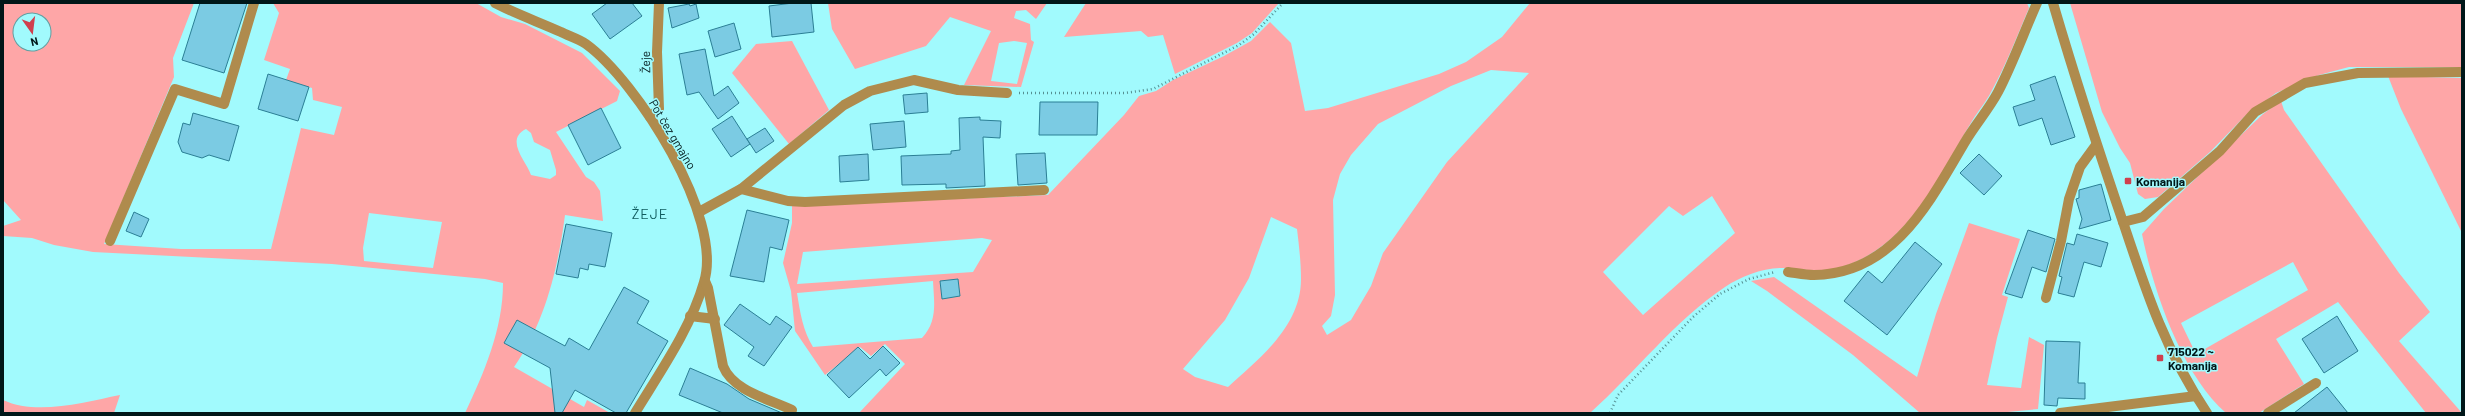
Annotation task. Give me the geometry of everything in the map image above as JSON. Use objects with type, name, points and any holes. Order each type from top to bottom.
[{"type":"street","points":[[110,241],[175,89],[224,104],[254,3]]},
{"type":"street","name":"Pot čez gmajno","points":[[495,3],[585,43],[615,72],[650,117],[686,181],[699,212],[707,244],[705,281],[690,316],[635,413]]},
{"type":"street","name":"Žeje","points":[[650,117],[659,109],[657,52],[659,3]]},
{"type":"street","points":[[1788,272],[1814,275],[1835,273],[1881,254],[1900,238],[1925,210],[1974,126],[1998,92],[2038,3]]},
{"type":"street","points":[[2053,3],[2096,145],[2164,338],[2207,413]]},
{"type":"street","points":[[2123,222],[2143,217],[2220,151],[2255,112],[2305,83],[2358,73],[2462,72]]},
{"type":"street","points":[[699,212],[741,189],[844,105],[870,91],[914,80],[958,90],[1006,93]]},
{"type":"street","points":[[2046,298],[2061,242],[2069,199],[2080,167],[2096,145]]},
{"type":"street","points":[[741,189],[788,201],[805,202],[1044,190]]},
{"type":"street","points":[[705,281],[715,319],[723,366],[727,375],[737,384],[792,410]]},
{"type":"street","points":[[690,316],[715,319]]},
{"type":"street","points":[[2268,413],[2316,383]]},
{"type":"street","points":[[2060,413],[2196,396]]},
{"type":"path","points":[[1006,93],[1125,93],[1153,89],[1239,45],[1254,34],[1283,3]]},
{"type":"path","points":[[1610,413],[1618,395],[1693,317],[1720,294],[1749,279],[1771,273],[1788,272]]},
{"type":"shaded area","points":[[3,3],[194,3],[173,58],[174,77],[104,244],[181,249],[271,249],[301,128],[334,135],[342,107],[313,100],[312,88],[286,80],[290,69],[264,60],[279,13],[273,3],[476,3],[501,17],[525,24],[582,53],[620,91],[617,101],[556,132],[586,177],[594,182],[600,191],[603,221],[565,215],[554,275],[542,314],[525,350],[514,367],[584,407],[587,400],[610,413],[465,413],[479,382],[496,334],[500,317],[503,283],[485,279],[332,264],[93,252],[54,245],[32,238],[3,236],[3,226],[21,220],[3,200]],"holes":[[[526,129],[531,133],[534,142],[550,150],[556,170],[556,175],[550,179],[531,175],[519,151],[517,139]],[[369,213],[442,222],[433,268],[364,261],[363,248]]]},
{"type":"shaded area","points":[[828,3],[1047,3],[1036,19],[1026,10],[1016,11],[1014,18],[1030,24],[1031,40],[1034,42],[1021,87],[964,85],[991,31],[950,17],[926,46],[855,69],[832,29]],"holes":[[[1014,41],[1027,43],[1017,84],[991,81],[999,43]]]},
{"type":"shaded area","points":[[1086,3],[1279,3],[1252,33],[1237,43],[1175,74],[1163,35],[1148,37],[1141,31],[1064,37]]},
{"type":"shaded area","points":[[1530,3],[2027,3],[2029,8],[1989,96],[1972,121],[1933,187],[1903,228],[1884,244],[1863,258],[1839,268],[1819,270],[1785,268],[1769,269],[1754,273],[1731,283],[1689,315],[1590,413],[859,413],[905,364],[885,344],[871,356],[860,347],[825,375],[795,331],[791,291],[783,263],[792,223],[792,206],[1048,195],[1124,115],[1139,96],[1156,91],[1173,80],[1224,56],[1251,41],[1270,22],[1291,43],[1305,111],[1328,108],[1439,74],[1466,62],[1502,37]],"holes":[[[1491,70],[1529,73],[1447,162],[1383,253],[1371,286],[1351,320],[1327,335],[1322,326],[1331,316],[1335,295],[1333,200],[1340,174],[1351,155],[1378,124],[1451,86]],[[1712,196],[1735,233],[1643,315],[1603,272],[1669,206],[1683,216]],[[1271,217],[1297,229],[1301,279],[1299,296],[1294,312],[1276,340],[1228,387],[1195,377],[1183,369],[1225,320],[1249,278]],[[982,238],[992,240],[973,272],[797,284],[803,252]],[[958,279],[960,296],[942,299],[940,281]],[[933,281],[933,318],[931,325],[922,338],[813,347],[804,328],[797,293]]]},
{"type":"shaded area","points":[[2070,3],[2462,3],[2462,67],[2349,67],[2319,75],[2276,93],[2245,116],[2210,152],[2158,197],[2145,199],[2138,194],[2130,163],[2120,148],[2102,112]]},
{"type":"shaded area","points":[[792,41],[829,110],[789,144],[732,73],[756,44]]},
{"type":"shaded area","points":[[2388,76],[2462,78],[2462,233],[2401,109]]},
{"type":"shaded area","points":[[2281,101],[2284,110],[2399,273],[2430,312],[2399,341],[2462,413],[2426,413],[2338,302],[2276,339],[2304,384],[2259,413],[2226,413],[2210,397],[2196,377],[2183,354],[2162,305],[2142,234],[2164,209],[2263,114]],"holes":[[[2293,262],[2308,290],[2196,354],[2181,323]]]},
{"type":"shaded area","points":[[1969,223],[2020,239],[2002,295],[2008,297],[1987,385],[2021,388],[2029,337],[2044,345],[2038,409],[1997,413],[1920,413],[1853,355],[1767,291],[1751,281],[1774,277],[1917,377],[1936,314]]},
{"type":"shaded area","points":[[120,395],[114,413],[3,413],[3,400],[16,405],[46,407],[77,404]]},
{"type":"building","points":[[200,3],[247,3],[224,73],[182,60]]},
{"type":"building","points":[[607,3],[632,3],[642,16],[610,39],[592,14]]},
{"type":"building","points":[[793,3],[811,3],[814,32],[772,37],[769,6]]},
{"type":"building","points":[[689,4],[690,6],[696,4],[699,18],[672,28],[668,8]]},
{"type":"building","points":[[734,23],[741,49],[715,57],[708,31]]},
{"type":"building","points":[[705,49],[714,96],[728,86],[739,103],[718,119],[699,92],[687,95],[679,54]]},
{"type":"building","points":[[268,74],[309,87],[298,121],[258,109]]},
{"type":"building","points":[[2055,76],[2075,137],[2051,145],[2042,118],[2019,126],[2013,107],[2035,100],[2030,85]]},
{"type":"building","points":[[927,93],[928,112],[905,114],[903,95]]},
{"type":"building","points":[[1040,102],[1098,102],[1097,135],[1039,135]]},
{"type":"building","points":[[601,108],[621,148],[588,165],[568,125]]},
{"type":"building","points":[[193,113],[239,126],[229,161],[209,155],[202,158],[182,152],[178,142],[183,123],[190,125]]},
{"type":"building","points":[[732,116],[750,144],[731,157],[712,129]]},
{"type":"building","points":[[980,117],[980,120],[1001,121],[1000,138],[983,137],[985,186],[946,188],[946,184],[902,185],[901,156],[951,154],[951,151],[960,150],[959,118]]},
{"type":"building","points":[[904,121],[906,147],[873,150],[870,124]]},
{"type":"building","points":[[765,128],[774,141],[756,153],[747,139]]},
{"type":"building","points":[[1045,153],[1047,183],[1018,185],[1016,154]]},
{"type":"building","points":[[868,154],[869,180],[840,182],[839,156]]},
{"type":"building","points":[[1979,154],[2002,176],[1984,195],[1960,173]]},
{"type":"building","points":[[2101,184],[2111,220],[2079,229],[2082,219],[2076,199],[2079,198],[2079,190]]},
{"type":"building","points":[[747,210],[789,220],[782,250],[770,247],[764,282],[730,276]]},
{"type":"building","points":[[134,212],[149,219],[141,237],[126,231]]},
{"type":"building","points":[[566,224],[612,233],[605,267],[589,264],[588,270],[580,268],[578,278],[556,274]]},
{"type":"building","points":[[2028,230],[2055,239],[2046,272],[2032,267],[2022,298],[2005,293]]},
{"type":"building","points":[[2077,234],[2108,243],[2101,267],[2084,262],[2074,297],[2058,293],[2062,277],[2059,276],[2067,243],[2074,245]]},
{"type":"building","points":[[1915,242],[1942,264],[1887,335],[1844,301],[1868,271],[1882,283]]},
{"type":"building","points":[[958,279],[960,296],[942,299],[940,281]]},
{"type":"building","points":[[624,287],[649,301],[637,323],[668,341],[626,413],[616,413],[575,390],[562,413],[555,413],[550,368],[504,343],[517,320],[565,346],[569,338],[589,350]]},
{"type":"building","points":[[740,304],[770,325],[776,316],[792,327],[764,366],[748,356],[754,347],[724,325]]},
{"type":"building","points":[[2337,316],[2358,351],[2324,373],[2302,339]]},
{"type":"building","points":[[2046,341],[2080,342],[2078,383],[2085,383],[2085,399],[2058,398],[2057,406],[2044,405]]},
{"type":"building","points":[[883,346],[900,363],[886,376],[880,369],[849,398],[827,375],[858,347],[870,359]]},
{"type":"building","points":[[690,368],[727,384],[749,399],[782,413],[723,413],[679,395]]},
{"type":"building","points":[[2327,387],[2348,413],[2294,413]]},
{"type":"place","name":"Komanija","points":[[2128,181]]},
{"type":"place","name":"715022 ~ Komanija","points":[[2160,358]]},
{"type":"district","name":"ŽEJE","points":[[650,213]]}]
